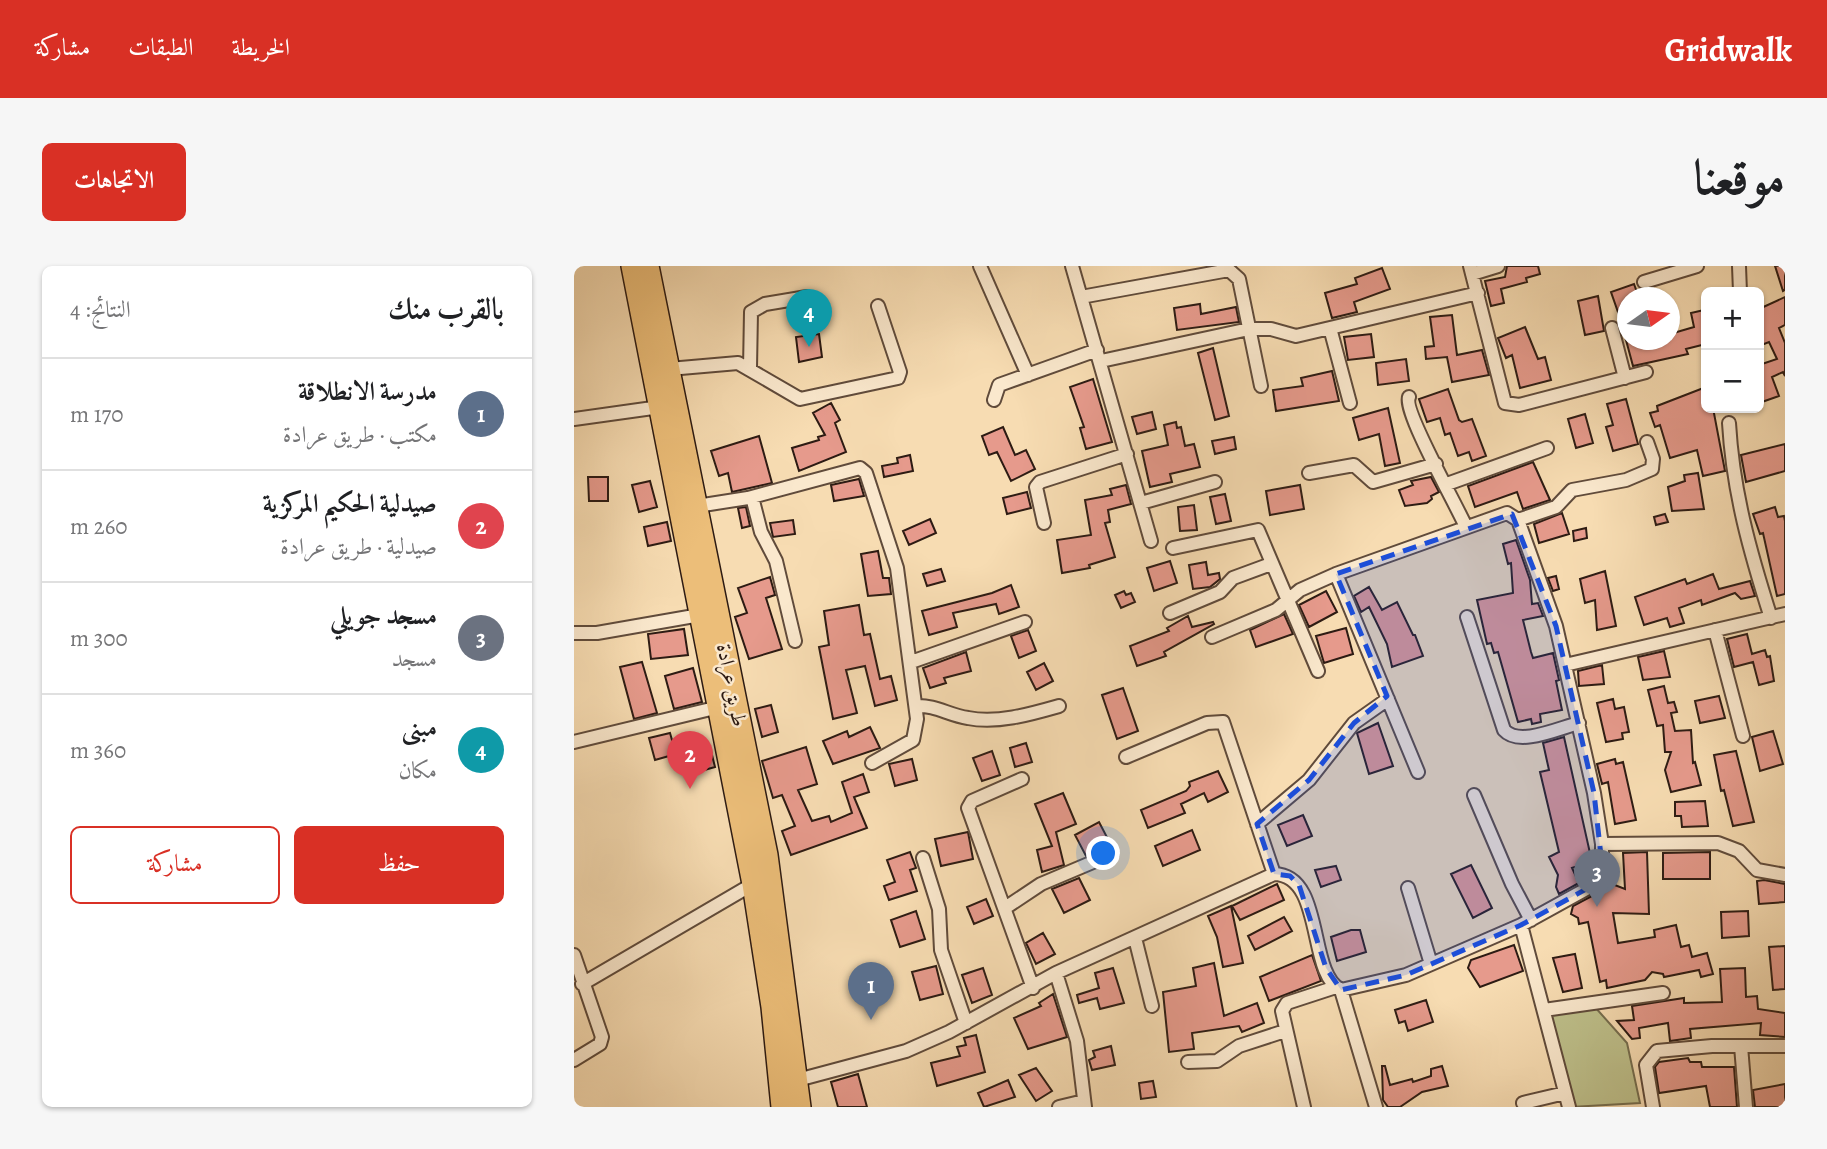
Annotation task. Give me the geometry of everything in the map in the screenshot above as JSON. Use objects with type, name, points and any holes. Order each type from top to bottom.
[{"type":"main road","points":[[632,266],[753,884],[772,1007],[788,1082],[782,1107]]},
{"type":"main road","name":"طريق عرادة","points":[[648,266],[767,855],[788,1082],[800,1107]]},
{"type":"street","points":[[979,266],[1028,375]]},
{"type":"street","points":[[1072,266],[1151,541]]},
{"type":"street","points":[[1498,266],[1471,270],[1506,403],[1519,405],[1646,372]]},
{"type":"street","points":[[1644,282],[1696,266]]},
{"type":"street","points":[[1739,266],[1740,287]]},
{"type":"street","points":[[1081,297],[1229,270],[1239,279],[1261,386]]},
{"type":"street","points":[[994,400],[999,385],[1099,356],[1249,329],[1271,329],[1296,336],[1478,293]]},
{"type":"street","points":[[750,368],[751,312],[765,304],[807,297]]},
{"type":"street","points":[[669,369],[738,363],[750,368],[790,396],[800,399],[898,379],[900,372],[878,306]]},
{"type":"street","points":[[1330,328],[1350,403]]},
{"type":"street","points":[[1612,328],[1625,378]]},
{"type":"street","points":[[1409,397],[1407,406],[1413,424],[1447,484],[1466,527]]},
{"type":"street","points":[[574,419],[660,407]]},
{"type":"street","points":[[1729,423],[1731,464],[1742,527],[1771,618]]},
{"type":"street","points":[[1518,520],[1556,507],[1572,490],[1626,480],[1652,469],[1653,459],[1647,442]]},
{"type":"street","points":[[1447,484],[1547,448]]},
{"type":"street","points":[[1044,523],[1036,487],[1040,482],[1127,454]]},
{"type":"street","points":[[1309,473],[1354,465],[1373,482],[1436,464]]},
{"type":"street","points":[[697,506],[752,497],[856,469],[864,470],[897,568],[916,706],[916,732],[913,740],[872,763]]},
{"type":"street","points":[[1141,503],[1215,482]]},
{"type":"street","points":[[752,497],[761,532],[776,561],[796,641]]},
{"type":"street","points":[[1212,637],[1265,615],[1300,590],[1336,574],[1507,513],[1518,520],[1556,626],[1602,844],[1602,865],[1590,887],[1526,923],[1387,982],[1338,988],[1287,1003],[1282,1016],[1304,1107]]},
{"type":"street","points":[[1173,548],[1255,529],[1262,537],[1271,564],[1318,671]]},
{"type":"street","points":[[1170,613],[1220,592],[1233,578],[1271,564]]},
{"type":"street","points":[[1336,574],[1418,772]]},
{"type":"street","points":[[1565,665],[1785,614]]},
{"type":"street","points":[[574,633],[597,633],[700,615]]},
{"type":"street","points":[[1467,617],[1504,730],[1509,736],[1522,738],[1578,723]]},
{"type":"street","points":[[911,662],[1025,622]]},
{"type":"street","points":[[1715,631],[1742,736]]},
{"type":"street","points":[[1257,824],[1309,780],[1354,723],[1388,699]]},
{"type":"street","points":[[916,706],[932,705],[978,720],[1027,715],[1059,706]]},
{"type":"street","points":[[574,742],[719,707]]},
{"type":"street","points":[[1126,757],[1207,723],[1223,722],[1274,874]]},
{"type":"street","points":[[1022,779],[972,801],[968,808],[1033,988]]},
{"type":"street","points":[[1474,795],[1526,923],[1544,1010],[1569,1107]]},
{"type":"street","points":[[1602,844],[1718,843],[1739,851],[1757,870],[1785,875]]},
{"type":"street","points":[[1005,908],[1041,884],[1112,854]]},
{"type":"street","points":[[923,859],[939,909],[941,950],[966,1023]]},
{"type":"street","points":[[788,1082],[906,1051],[966,1023],[1056,973],[1274,874],[1290,876],[1299,885],[1326,968],[1338,988],[1376,1107]]},
{"type":"street","points":[[582,984],[753,884]]},
{"type":"street","points":[[1408,888],[1431,964]]},
{"type":"street","points":[[1135,938],[1152,1006]]},
{"type":"street","points":[[574,955],[602,1041],[593,1050],[574,1060]]},
{"type":"street","points":[[1056,973],[1077,1041],[1085,1104],[1059,1107]]},
{"type":"street","points":[[1544,1010],[1663,993]]},
{"type":"street","points":[[1188,1062],[1223,1059],[1239,1045],[1285,1031]]},
{"type":"street","points":[[1741,1046],[1746,1107]]},
{"type":"street","points":[[1653,1107],[1646,1065],[1657,1051],[1785,1046]]},
{"type":"street","points":[[1523,1103],[1565,1093]]},
{"type":"highlighted area","points":[[1512,514],[1556,626],[1594,793],[1602,865],[1590,887],[1521,925],[1406,975],[1341,990],[1326,968],[1299,885],[1290,876],[1274,874],[1257,824],[1309,780],[1354,723],[1387,696],[1336,574]]},
{"type":"green space","points":[[1594,1006],[1627,1043],[1640,1103],[1571,1107],[1550,1013]]},
{"type":"building","points":[[1507,266],[1538,266],[1540,274],[1526,278],[1527,282],[1501,289],[1504,303],[1491,306],[1485,281],[1505,277]]},
{"type":"building","points":[[1775,266],[1785,266],[1783,291]]},
{"type":"building","points":[[1382,268],[1390,289],[1354,302],[1357,312],[1332,318],[1325,293],[1357,284],[1355,278]]},
{"type":"building","points":[[1617,290],[1617,309],[1611,292]]},
{"type":"building","points":[[1598,296],[1604,331],[1585,335],[1578,301]]},
{"type":"building","points":[[1785,297],[1785,325],[1779,328],[1785,343],[1785,376],[1783,372],[1772,377],[1779,396],[1764,401],[1764,363],[1777,359],[1769,342],[1764,344],[1764,307]]},
{"type":"building","points":[[1200,304],[1201,314],[1236,307],[1239,322],[1177,330],[1174,308]]},
{"type":"building","points":[[1701,311],[1701,345],[1686,349],[1688,354],[1633,366],[1629,350],[1680,350],[1680,331],[1694,327],[1691,313]]},
{"type":"building","points":[[1452,315],[1457,355],[1482,350],[1489,375],[1452,382],[1447,357],[1426,359],[1425,347],[1434,346],[1430,317]]},
{"type":"building","points":[[1525,327],[1538,359],[1545,357],[1551,380],[1520,388],[1512,355],[1506,358],[1498,338]]},
{"type":"building","points":[[819,334],[822,357],[799,362],[796,337]]},
{"type":"building","points":[[1371,334],[1374,357],[1348,360],[1344,337]]},
{"type":"building","points":[[1213,348],[1229,416],[1215,420],[1198,353]]},
{"type":"building","points":[[1406,359],[1409,381],[1378,385],[1376,363]]},
{"type":"building","points":[[1332,371],[1339,401],[1276,411],[1273,390],[1303,386],[1301,378]]},
{"type":"building","points":[[1093,379],[1112,442],[1086,449],[1080,428],[1084,427],[1070,387]]},
{"type":"building","points":[[1448,389],[1459,420],[1462,422],[1472,419],[1486,456],[1472,461],[1469,452],[1458,456],[1450,433],[1445,435],[1440,418],[1427,422],[1419,399]]},
{"type":"building","points":[[1701,389],[1701,413],[1714,413],[1725,471],[1703,476],[1697,450],[1670,458],[1660,425],[1655,427],[1650,413],[1658,411],[1657,406]]},
{"type":"building","points":[[1626,399],[1638,444],[1613,451],[1606,427],[1613,425],[1607,404]]},
{"type":"building","points":[[831,403],[840,420],[835,423],[846,452],[799,471],[792,448],[819,440],[818,437],[825,435],[813,413]]},
{"type":"building","points":[[1388,408],[1400,463],[1385,466],[1379,434],[1359,440],[1353,418]]},
{"type":"building","points":[[1152,412],[1156,429],[1137,434],[1132,417]]},
{"type":"building","points":[[1585,414],[1593,443],[1576,448],[1568,419]]},
{"type":"building","points":[[1176,422],[1177,428],[1181,427],[1185,446],[1194,444],[1200,467],[1170,474],[1172,482],[1150,487],[1142,451],[1168,445],[1164,425]]},
{"type":"building","points":[[1003,427],[1015,455],[1026,450],[1035,469],[1011,481],[997,452],[989,455],[982,436]]},
{"type":"building","points":[[759,436],[772,483],[732,492],[728,473],[719,476],[711,451]]},
{"type":"building","points":[[1234,437],[1236,449],[1215,454],[1212,441]]},
{"type":"building","points":[[1785,444],[1785,471],[1746,482],[1741,455]]},
{"type":"building","points":[[910,455],[913,471],[884,477],[882,466],[898,463],[897,458]]},
{"type":"building","points":[[1533,462],[1550,500],[1523,509],[1517,492],[1475,507],[1468,486]]},
{"type":"building","points":[[1698,473],[1704,509],[1672,511],[1668,487],[1685,481],[1684,475]]},
{"type":"building","points":[[588,477],[608,477],[608,501],[589,501]]},
{"type":"building","points":[[1431,477],[1439,492],[1431,496],[1432,499],[1427,503],[1405,506],[1399,490],[1413,485],[1411,481]]},
{"type":"building","points":[[859,479],[864,496],[834,501],[831,485]]},
{"type":"building","points":[[650,481],[657,507],[639,512],[632,485]]},
{"type":"building","points":[[1126,485],[1131,504],[1108,510],[1110,522],[1105,523],[1115,557],[1089,565],[1090,568],[1062,573],[1057,540],[1091,535],[1085,500],[1112,495],[1110,489]]},
{"type":"building","points":[[1300,485],[1304,509],[1270,515],[1266,491]]},
{"type":"building","points":[[1027,492],[1031,508],[1007,514],[1003,498]]},
{"type":"building","points":[[1225,494],[1231,521],[1216,524],[1210,497]]},
{"type":"building","points":[[1194,505],[1197,530],[1180,531],[1178,507]]},
{"type":"building","points":[[746,507],[750,526],[742,528],[738,508]]},
{"type":"building","points":[[1775,507],[1778,517],[1784,516],[1785,521],[1785,594],[1777,596],[1763,533],[1760,534],[1753,514]]},
{"type":"building","points":[[1562,513],[1569,534],[1539,543],[1534,524]]},
{"type":"building","points":[[1665,514],[1668,522],[1656,525],[1654,517]]},
{"type":"building","points":[[930,519],[936,533],[909,545],[903,531]]},
{"type":"building","points":[[793,520],[795,534],[773,537],[770,523]]},
{"type":"building","points":[[667,522],[671,541],[648,546],[644,527]]},
{"type":"building","points":[[1586,528],[1587,538],[1574,541],[1573,531]]},
{"type":"building","points":[[1516,540],[1530,580],[1532,604],[1538,603],[1543,616],[1523,620],[1531,652],[1533,658],[1553,653],[1562,710],[1540,714],[1541,722],[1532,724],[1531,719],[1518,722],[1498,652],[1494,653],[1491,643],[1487,644],[1477,600],[1513,593],[1511,563],[1508,564],[1503,544]]},
{"type":"building","points":[[878,551],[883,578],[889,578],[891,594],[868,596],[861,554]]},
{"type":"building","points":[[1170,561],[1177,583],[1154,591],[1147,568]]},
{"type":"building","points":[[1206,562],[1208,575],[1219,573],[1220,579],[1210,587],[1193,589],[1189,565]]},
{"type":"building","points":[[941,569],[945,581],[927,586],[923,574]]},
{"type":"building","points":[[1605,571],[1616,626],[1597,630],[1595,600],[1585,603],[1580,579]]},
{"type":"building","points":[[1713,574],[1719,589],[1750,581],[1755,596],[1741,599],[1735,593],[1702,605],[1701,600],[1679,608],[1684,623],[1670,627],[1667,618],[1644,625],[1635,597],[1685,579],[1687,584]]},
{"type":"building","points":[[1556,576],[1559,589],[1553,591],[1548,578]]},
{"type":"building","points":[[770,577],[775,595],[766,598],[782,649],[749,659],[735,617],[747,613],[738,588]]},
{"type":"building","points":[[1011,585],[1019,607],[999,614],[996,604],[953,613],[957,627],[929,635],[922,611],[992,593]]},
{"type":"building","points":[[1369,587],[1382,610],[1397,602],[1423,656],[1392,667],[1387,644],[1369,607],[1361,612],[1354,596]]},
{"type":"building","points":[[1124,591],[1126,595],[1131,593],[1135,602],[1121,608],[1115,595]]},
{"type":"building","points":[[1326,591],[1337,612],[1309,627],[1299,605]]},
{"type":"building","points":[[859,605],[864,635],[870,634],[880,679],[891,676],[897,700],[875,706],[865,666],[846,670],[857,713],[833,719],[819,647],[829,645],[824,611]]},
{"type":"building","points":[[1284,614],[1293,634],[1256,647],[1250,630]]},
{"type":"building","points":[[1188,616],[1192,627],[1213,622],[1214,624],[1164,652],[1166,656],[1137,666],[1130,646],[1169,631],[1167,628]]},
{"type":"building","points":[[1346,628],[1353,654],[1324,663],[1316,636]]},
{"type":"building","points":[[684,629],[688,655],[651,659],[648,634]]},
{"type":"building","points":[[1028,630],[1036,651],[1019,658],[1011,636]]},
{"type":"building","points":[[1747,634],[1752,654],[1765,650],[1767,657],[1770,656],[1774,681],[1759,685],[1753,662],[1734,667],[1727,639]]},
{"type":"building","points":[[1664,651],[1670,677],[1643,680],[1638,657]]},
{"type":"building","points":[[966,652],[971,671],[944,678],[946,683],[930,688],[923,668]]},
{"type":"building","points":[[642,662],[657,713],[634,719],[620,667]]},
{"type":"building","points":[[1044,663],[1053,681],[1036,690],[1027,672]]},
{"type":"building","points":[[1602,665],[1604,684],[1579,686],[1578,671]]},
{"type":"building","points":[[693,668],[702,702],[674,709],[665,676]]},
{"type":"building","points":[[1664,686],[1668,703],[1674,702],[1677,712],[1671,713],[1675,731],[1691,730],[1693,763],[1695,762],[1701,785],[1671,792],[1665,770],[1671,752],[1665,752],[1663,725],[1657,726],[1648,690]]},
{"type":"building","points":[[1123,688],[1138,731],[1117,739],[1102,695]]},
{"type":"building","points":[[1719,696],[1725,718],[1700,723],[1695,701]]},
{"type":"building","points":[[1613,699],[1615,709],[1624,707],[1629,732],[1622,733],[1623,739],[1606,742],[1597,703]]},
{"type":"building","points":[[771,705],[778,732],[762,737],[755,709]]},
{"type":"building","points":[[1378,723],[1393,766],[1369,774],[1357,733]]},
{"type":"building","points":[[870,727],[880,748],[833,764],[823,741],[847,731],[849,737]]},
{"type":"building","points":[[1773,731],[1783,764],[1760,771],[1752,737]]},
{"type":"building","points":[[670,733],[676,754],[655,760],[649,738]]},
{"type":"building","points":[[1564,737],[1592,862],[1572,868],[1579,883],[1559,894],[1556,887],[1558,875],[1549,857],[1559,852],[1540,772],[1549,770],[1543,743]]},
{"type":"building","points":[[1026,743],[1032,762],[1015,767],[1010,748]]},
{"type":"building","points":[[710,747],[715,767],[690,774],[685,754]]},
{"type":"building","points":[[806,747],[817,784],[798,790],[812,821],[829,816],[831,822],[852,813],[842,782],[863,774],[869,792],[854,797],[867,828],[791,855],[782,831],[795,826],[782,795],[773,798],[762,761]]},
{"type":"building","points":[[992,751],[1000,775],[982,781],[973,758]]},
{"type":"building","points":[[1736,751],[1754,822],[1733,826],[1724,790],[1721,791],[1714,755]]},
{"type":"building","points":[[912,759],[917,780],[895,786],[889,764]]},
{"type":"building","points":[[1615,759],[1616,764],[1623,762],[1636,820],[1615,824],[1608,782],[1602,784],[1597,764]]},
{"type":"building","points":[[1218,771],[1228,792],[1208,802],[1204,793],[1181,804],[1185,813],[1148,828],[1141,810],[1186,791],[1190,786],[1189,782]]},
{"type":"building","points":[[1063,793],[1076,824],[1056,832],[1064,865],[1042,872],[1037,850],[1052,846],[1035,804]]},
{"type":"building","points":[[1705,801],[1708,826],[1682,827],[1681,816],[1675,816],[1675,802]]},
{"type":"building","points":[[1303,815],[1312,836],[1287,846],[1278,825]]},
{"type":"building","points":[[1099,822],[1111,845],[1086,856],[1075,835]]},
{"type":"building","points":[[1192,830],[1200,850],[1163,866],[1155,846]]},
{"type":"building","points":[[968,832],[973,859],[941,866],[935,839]]},
{"type":"building","points":[[910,852],[916,868],[910,870],[917,891],[889,900],[884,886],[895,882],[887,860]]},
{"type":"building","points":[[1647,852],[1649,914],[1613,913],[1618,943],[1655,937],[1654,930],[1676,925],[1681,947],[1689,945],[1692,957],[1707,953],[1713,974],[1701,977],[1699,970],[1664,977],[1663,974],[1652,972],[1645,980],[1607,988],[1606,980],[1600,982],[1588,922],[1579,924],[1578,918],[1571,914],[1573,906],[1594,895],[1601,886],[1604,888],[1607,882],[1625,889],[1623,853]]},
{"type":"building","points":[[1710,852],[1710,879],[1663,879],[1663,853]]},
{"type":"building","points":[[1471,865],[1492,908],[1473,918],[1451,874]]},
{"type":"building","points":[[1336,866],[1341,880],[1321,887],[1315,870]]},
{"type":"building","points":[[1079,878],[1090,900],[1064,913],[1052,889]]},
{"type":"building","points":[[1757,881],[1785,884],[1785,902],[1759,904]]},
{"type":"building","points":[[1277,884],[1284,900],[1240,920],[1232,906]]},
{"type":"building","points":[[986,899],[993,916],[974,924],[967,907]]},
{"type":"building","points":[[1231,906],[1243,963],[1223,967],[1217,937],[1208,916]]},
{"type":"building","points":[[916,911],[925,939],[900,947],[891,920]]},
{"type":"building","points":[[1748,911],[1749,936],[1722,938],[1721,912]]},
{"type":"building","points":[[1284,917],[1292,931],[1255,950],[1248,936]]},
{"type":"building","points":[[1351,930],[1360,930],[1366,952],[1337,961],[1331,937]]},
{"type":"building","points":[[1043,933],[1055,954],[1036,964],[1026,943]]},
{"type":"building","points":[[1514,945],[1523,971],[1480,987],[1468,968],[1471,960]]},
{"type":"building","points":[[1785,946],[1785,989],[1773,990],[1769,947]]},
{"type":"building","points":[[1575,954],[1582,988],[1563,992],[1553,958]]},
{"type":"building","points":[[1312,955],[1321,981],[1269,1001],[1260,977]]},
{"type":"building","points":[[1214,963],[1224,1016],[1257,1003],[1264,1023],[1242,1032],[1239,1026],[1192,1033],[1194,1049],[1169,1052],[1163,992],[1196,986],[1193,968]]},
{"type":"building","points":[[936,966],[943,994],[920,1000],[912,972]]},
{"type":"building","points":[[983,968],[992,995],[972,1003],[962,975]]},
{"type":"building","points":[[1113,968],[1124,1003],[1100,1009],[1097,998],[1079,1003],[1077,995],[1099,988],[1095,973]]},
{"type":"building","points":[[1745,968],[1746,997],[1757,996],[1758,1009],[1785,1013],[1785,1037],[1760,1035],[1761,1023],[1690,1029],[1691,1038],[1670,1041],[1668,1023],[1639,1028],[1640,1038],[1632,1039],[1617,1021],[1634,1020],[1632,1006],[1684,998],[1684,1003],[1722,1002],[1720,969]]},
{"type":"building","points":[[1053,994],[1067,1037],[1028,1049],[1014,1018],[1041,1006],[1039,1003]]},
{"type":"building","points":[[1426,1000],[1433,1022],[1408,1031],[1405,1021],[1399,1023],[1395,1010]]},
{"type":"building","points":[[976,1035],[985,1072],[937,1086],[931,1063],[960,1056],[957,1047],[966,1045],[964,1038]]},
{"type":"building","points":[[1111,1046],[1115,1065],[1092,1070],[1089,1060],[1095,1057],[1093,1051]]},
{"type":"building","points":[[1688,1058],[1690,1062],[1701,1062],[1702,1067],[1734,1067],[1737,1107],[1710,1107],[1706,1086],[1659,1093],[1655,1067],[1659,1062]]},
{"type":"building","points":[[1382,1066],[1385,1066],[1390,1085],[1431,1076],[1431,1069],[1442,1066],[1448,1086],[1422,1092],[1400,1107],[1388,1107],[1383,1100]]},
{"type":"building","points":[[1036,1068],[1052,1091],[1036,1101],[1019,1075]]},
{"type":"building","points":[[858,1074],[867,1107],[838,1107],[831,1082]]},
{"type":"building","points":[[1008,1080],[1015,1097],[984,1107],[978,1093]]},
{"type":"building","points":[[1153,1081],[1156,1097],[1141,1099],[1139,1083]]},
{"type":"building","points":[[1785,1084],[1785,1107],[1755,1107],[1753,1090]]},
{"type":"place","name":"مبنى","points":[[809,347]]},
{"type":"place","name":"صيدلية الحكيم المركزية","points":[[690,789]]},
{"type":"place","name":"مسجد جويلي","points":[[1597,907]]},
{"type":"place","name":"مدرسة الانطلاقة","points":[[871,1020]]}]
